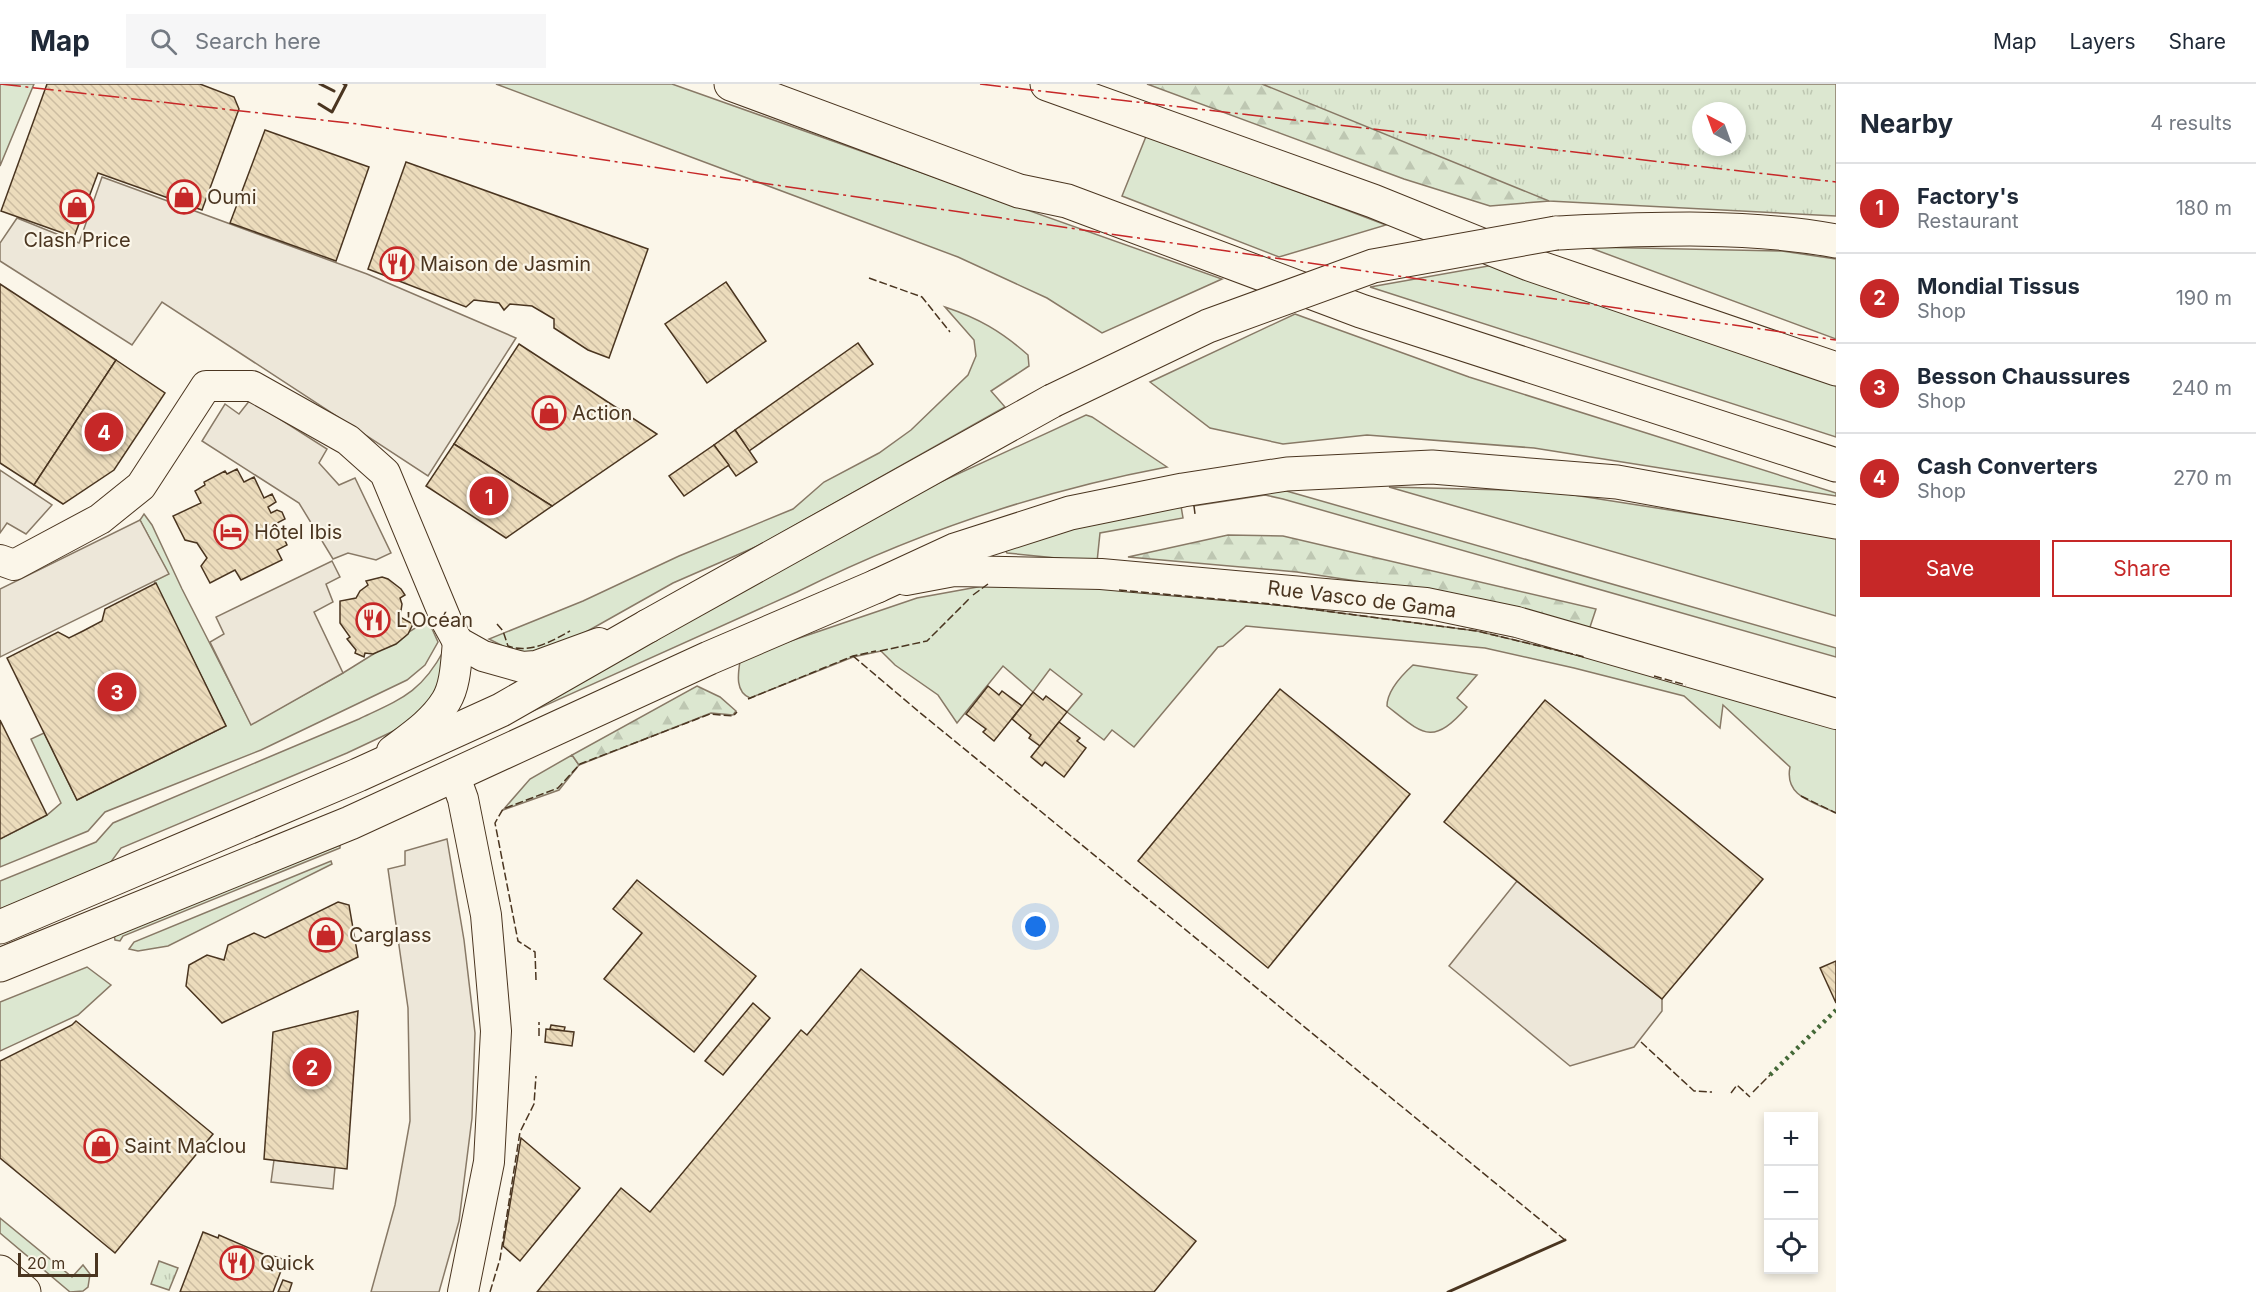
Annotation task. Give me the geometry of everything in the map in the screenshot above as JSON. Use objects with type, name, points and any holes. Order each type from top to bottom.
[{"type":"main road","points":[[731,84],[1019,190],[1067,201],[1361,311],[1836,465]]},
{"type":"main road","points":[[783,84],[1026,178],[1067,201]]},
{"type":"main road","points":[[1047,84],[1373,201],[1529,264],[1836,369]]},
{"type":"main road","points":[[0,927],[358,775],[501,710],[1052,401],[1208,326],[1373,266],[1556,232],[1682,228],[1811,237],[1836,241]]},
{"type":"main road","points":[[0,965],[350,823],[709,658],[955,550],[1070,513],[1184,490],[1287,474],[1432,467],[1617,482],[1836,522]]},
{"type":"main road","points":[[0,1272],[24,1292]]},
{"type":"street","points":[[0,560],[14,564],[23,560],[100,519],[141,486],[206,386],[252,386],[348,440],[385,473],[447,622],[458,642],[483,656],[522,667],[536,666],[648,626]]},
{"type":"street","name":"Rue Vasco de Gama","points":[[876,586],[954,571],[1101,574],[1426,603],[1517,622],[1836,714]]},
{"type":"street","points":[[358,775],[421,730],[447,699],[455,670],[458,642]]},
{"type":"street","points":[[454,774],[463,799],[486,915],[496,1031],[489,1162],[463,1292]]},
{"type":"green space","points":[[0,84],[34,84],[0,166]]},
{"type":"green space","points":[[496,84],[672,84],[1222,279],[1102,333],[1047,298],[958,257]]},
{"type":"green space","points":[[1147,84],[1428,84],[1545,164],[1549,201],[1490,206],[1404,179]]},
{"type":"green space","points":[[1262,84],[1836,84],[1836,216],[1549,201]]},
{"type":"green space","points":[[1147,134],[1386,225],[1279,257],[1122,196]]},
{"type":"green space","points":[[1588,247],[1782,251],[1836,259],[1836,339]]},
{"type":"green space","points":[[1505,263],[1836,386],[1836,437],[1370,287]]},
{"type":"green space","points":[[945,307],[989,326],[1028,355],[1029,366],[991,391],[1005,407],[760,545],[673,583],[554,650],[525,657],[489,639],[583,601],[679,556],[793,509],[824,482],[879,453],[911,430],[968,375],[976,356],[974,340]]},
{"type":"green space","points":[[1295,314],[1469,377],[1836,493],[1836,496],[1534,448],[1367,435],[1283,444],[1210,428],[1150,382]]},
{"type":"green space","points":[[1086,415],[1167,467],[1072,488],[932,533],[841,571],[504,724],[910,496]]},
{"type":"green space","points":[[1389,487],[1548,491],[1836,536],[1836,616]]},
{"type":"green space","points":[[1276,488],[1836,648],[1836,657],[1283,499],[1265,495],[1194,506],[1192,498]]},
{"type":"green space","points":[[1180,500],[1183,518],[1100,533],[1097,562],[1007,553],[1004,548],[1032,537]]},
{"type":"green space","points":[[144,514],[152,525],[251,724],[343,673],[428,620],[438,642],[425,665],[407,680],[261,750],[105,812],[88,831],[0,867],[0,839],[47,815],[61,803],[31,739],[44,733],[77,800],[226,726],[154,581],[168,574],[140,520]]},
{"type":"green space","points":[[1228,535],[1283,536],[1596,609],[1588,633],[1462,597],[1297,572],[1128,557]]},
{"type":"green space","points":[[983,586],[1073,586],[1272,604],[1477,631],[1593,659],[1836,728],[1836,813],[1810,802],[1796,792],[1789,777],[1790,767],[1723,705],[1720,728],[1684,696],[1485,648],[1246,626],[1223,646],[1218,647],[1134,747],[1112,730],[1104,740],[1067,712],[1082,694],[1050,669],[1033,692],[1003,666],[957,723],[938,695],[895,665],[881,651],[853,657],[750,698],[742,692],[738,677],[740,661],[758,652],[917,598]]},
{"type":"green space","points":[[444,650],[441,679],[429,705],[398,729],[347,753],[121,848],[108,866],[0,909],[0,881],[96,842],[113,823],[387,706],[418,685],[427,676]]},
{"type":"green space","points":[[1413,665],[1477,675],[1457,698],[1467,707],[1455,720],[1436,732],[1419,729],[1387,706],[1392,689]]},
{"type":"green space","points":[[697,686],[720,697],[736,711],[733,715],[711,713],[579,765],[572,755]]},
{"type":"green space","points":[[572,755],[579,765],[559,790],[503,810],[530,779]]},
{"type":"green space","points":[[340,845],[340,848],[123,936],[120,941],[115,940],[114,935]]},
{"type":"green space","points":[[331,861],[332,864],[168,946],[138,951],[129,949],[134,942]]},
{"type":"green space","points":[[87,967],[111,985],[78,1015],[0,1051],[0,1002]]},
{"type":"green space","points":[[0,1218],[72,1277],[83,1265],[90,1274],[88,1287],[83,1291],[70,1292],[0,1233]]},
{"type":"green space","points":[[159,1261],[178,1268],[169,1290],[151,1284]]},
{"type":"shaded area","points":[[102,177],[367,274],[516,338],[428,476],[162,302],[132,345],[0,261],[0,243],[17,218],[79,243]]},
{"type":"shaded area","points":[[250,400],[327,449],[319,463],[339,485],[355,478],[391,553],[376,560],[348,553],[333,559],[299,503],[202,441],[225,404],[239,414]]},
{"type":"shaded area","points":[[0,470],[52,505],[26,534],[7,523],[0,533]]},
{"type":"shaded area","points":[[140,520],[169,574],[0,657],[0,589]]},
{"type":"shaded area","points":[[332,561],[340,577],[326,584],[333,602],[314,612],[343,673],[251,725],[210,642],[224,634],[216,617]]},
{"type":"shaded area","points":[[447,839],[464,940],[475,1033],[472,1118],[459,1221],[439,1292],[371,1292],[395,1205],[410,1121],[408,1008],[388,869],[405,865],[405,851]]},
{"type":"shaded area","points":[[1517,881],[1662,999],[1662,1011],[1634,1047],[1570,1066],[1449,966]]},
{"type":"shaded area","points":[[274,1160],[335,1167],[333,1189],[271,1182]]},
{"type":"building","points":[[47,84],[200,84],[234,97],[239,109],[202,210],[98,173],[74,237],[1,211]]},
{"type":"building","points":[[265,130],[369,167],[336,261],[230,223]]},
{"type":"building","points":[[406,162],[648,249],[609,358],[588,350],[554,328],[554,319],[532,306],[510,304],[504,310],[499,303],[474,300],[466,307],[368,269]]},
{"type":"building","points":[[726,282],[766,341],[707,383],[665,324]]},
{"type":"building","points":[[0,284],[116,360],[34,485],[0,463]]},
{"type":"building","points":[[858,343],[873,364],[749,451],[735,430]]},
{"type":"building","name":"Action","points":[[519,344],[657,434],[552,506],[454,444]]},
{"type":"building","points":[[116,360],[165,393],[114,470],[63,504],[34,485]]},
{"type":"building","points":[[735,430],[757,462],[736,476],[714,445]]},
{"type":"building","points":[[454,444],[552,506],[506,538],[426,486]]},
{"type":"building","points":[[714,445],[729,465],[684,496],[669,476]]},
{"type":"building","name":"Hôtel Ibis","points":[[237,469],[244,482],[254,477],[264,498],[272,494],[276,502],[268,507],[271,513],[277,510],[282,512],[285,519],[277,523],[287,545],[277,550],[282,560],[241,580],[235,570],[210,583],[201,566],[207,558],[197,543],[185,540],[173,516],[201,503],[195,491],[205,485],[204,482],[225,471],[227,474]]},
{"type":"building","name":"L'Océan","points":[[382,577],[401,589],[405,595],[400,598],[402,604],[400,617],[413,624],[408,634],[396,644],[373,654],[365,653],[364,657],[355,653],[356,650],[347,639],[350,637],[340,623],[340,601],[356,598],[360,591],[368,585],[366,581]]},
{"type":"building","points":[[156,583],[226,726],[77,800],[7,658],[58,632],[69,638],[83,631],[102,621],[105,609]]},
{"type":"building","points":[[988,686],[999,695],[1002,691],[1022,706],[994,741],[983,732],[986,729],[966,714]]},
{"type":"building","points":[[1280,689],[1410,794],[1268,968],[1138,861]]},
{"type":"building","points":[[1033,692],[1043,700],[1046,696],[1067,712],[1040,746],[1029,738],[1031,735],[1012,719]]},
{"type":"building","points":[[1545,700],[1763,879],[1662,999],[1444,822]]},
{"type":"building","points":[[0,720],[47,815],[0,839]]},
{"type":"building","points":[[1059,722],[1080,738],[1077,741],[1086,748],[1064,777],[1045,762],[1042,766],[1031,757]]},
{"type":"building","points":[[637,880],[756,976],[694,1052],[604,979],[642,933],[613,909]]},
{"type":"building","points":[[338,902],[349,905],[358,957],[222,1023],[186,986],[189,965],[207,955],[224,960],[228,945],[254,933],[265,938]]},
{"type":"building","points":[[1836,961],[1836,1003],[1820,968]]},
{"type":"building","points":[[861,969],[1196,1241],[1154,1292],[537,1292],[621,1188],[650,1212],[801,1030],[807,1035]]},
{"type":"building","points":[[753,1003],[770,1018],[723,1075],[705,1061]]},
{"type":"building","points":[[358,1011],[347,1169],[264,1159],[273,1032]]},
{"type":"building","name":"Saint Maclou","points":[[76,1021],[213,1134],[115,1253],[0,1158],[0,1061]]},
{"type":"building","points":[[551,1025],[565,1027],[564,1031],[550,1029]]},
{"type":"building","points":[[546,1029],[574,1032],[572,1046],[545,1042]]},
{"type":"building","points":[[521,1138],[580,1188],[520,1261],[503,1246]]},
{"type":"building","name":"Quick","points":[[203,1232],[218,1238],[219,1235],[272,1258],[273,1256],[285,1260],[273,1292],[180,1292]]},
{"type":"building","points":[[283,1280],[292,1283],[289,1292],[278,1292]]},
{"type":"hedge","points":[[1770,1075],[1836,1010]]},
{"type":"fence","points":[[869,278],[922,297],[950,332]]},
{"type":"fence","points":[[1194,506],[1195,514]]},
{"type":"fence","points":[[973,595],[988,584]]},
{"type":"fence","points":[[1119,590],[1272,604],[1477,631],[1585,657]]},
{"type":"fence","points":[[880,651],[927,641],[969,599]]},
{"type":"fence","points":[[497,624],[503,631],[508,646],[516,648],[540,645],[570,631]]},
{"type":"fence","points":[[748,699],[853,656],[876,651]]},
{"type":"fence","points":[[853,656],[1565,1240]]},
{"type":"fence","points":[[1654,676],[1686,685]]},
{"type":"fence","points":[[536,980],[535,952],[518,941],[495,823],[503,809],[558,788],[580,764],[710,714],[733,716],[737,712]]},
{"type":"fence","points":[[1801,796],[1836,813]]},
{"type":"fence","points":[[539,1022],[539,1036]]},
{"type":"fence","points":[[1641,1042],[1694,1091],[1712,1092]]},
{"type":"fence","points":[[1753,1092],[1770,1075]]},
{"type":"fence","points":[[490,1292],[500,1259],[520,1132],[534,1104],[536,1076]]},
{"type":"fence","points":[[1731,1093],[1737,1085],[1750,1097]]},
{"type":"wall","points":[[320,84],[334,91]]},
{"type":"wall","points":[[319,104],[332,112],[346,85],[344,84]]},
{"type":"wall","points":[[1448,1292],[1565,1240]]},
{"type":"power","points":[[0,84],[358,124],[1836,340]]},
{"type":"power","points":[[980,84],[1836,182]]},
{"type":"place","name":"Oumi","points":[[184,197]]},
{"type":"place","name":"Clash Price","points":[[77,207]]},
{"type":"place","name":"Maison de Jasmin","points":[[397,264]]},
{"type":"place","name":"Action","points":[[549,413]]},
{"type":"place","name":"Cash Converters","points":[[104,432]]},
{"type":"place","name":"Factory's","points":[[489,496]]},
{"type":"place","name":"Hôtel Ibis","points":[[231,532]]},
{"type":"place","name":"L'Océan","points":[[373,620]]},
{"type":"place","name":"Besson Chaussures","points":[[117,692]]},
{"type":"place","name":"Carglass","points":[[326,935]]},
{"type":"place","name":"Mondial Tissus","points":[[312,1067]]},
{"type":"place","name":"Saint Maclou","points":[[101,1146]]},
{"type":"place","name":"Quick","points":[[237,1263]]}]
